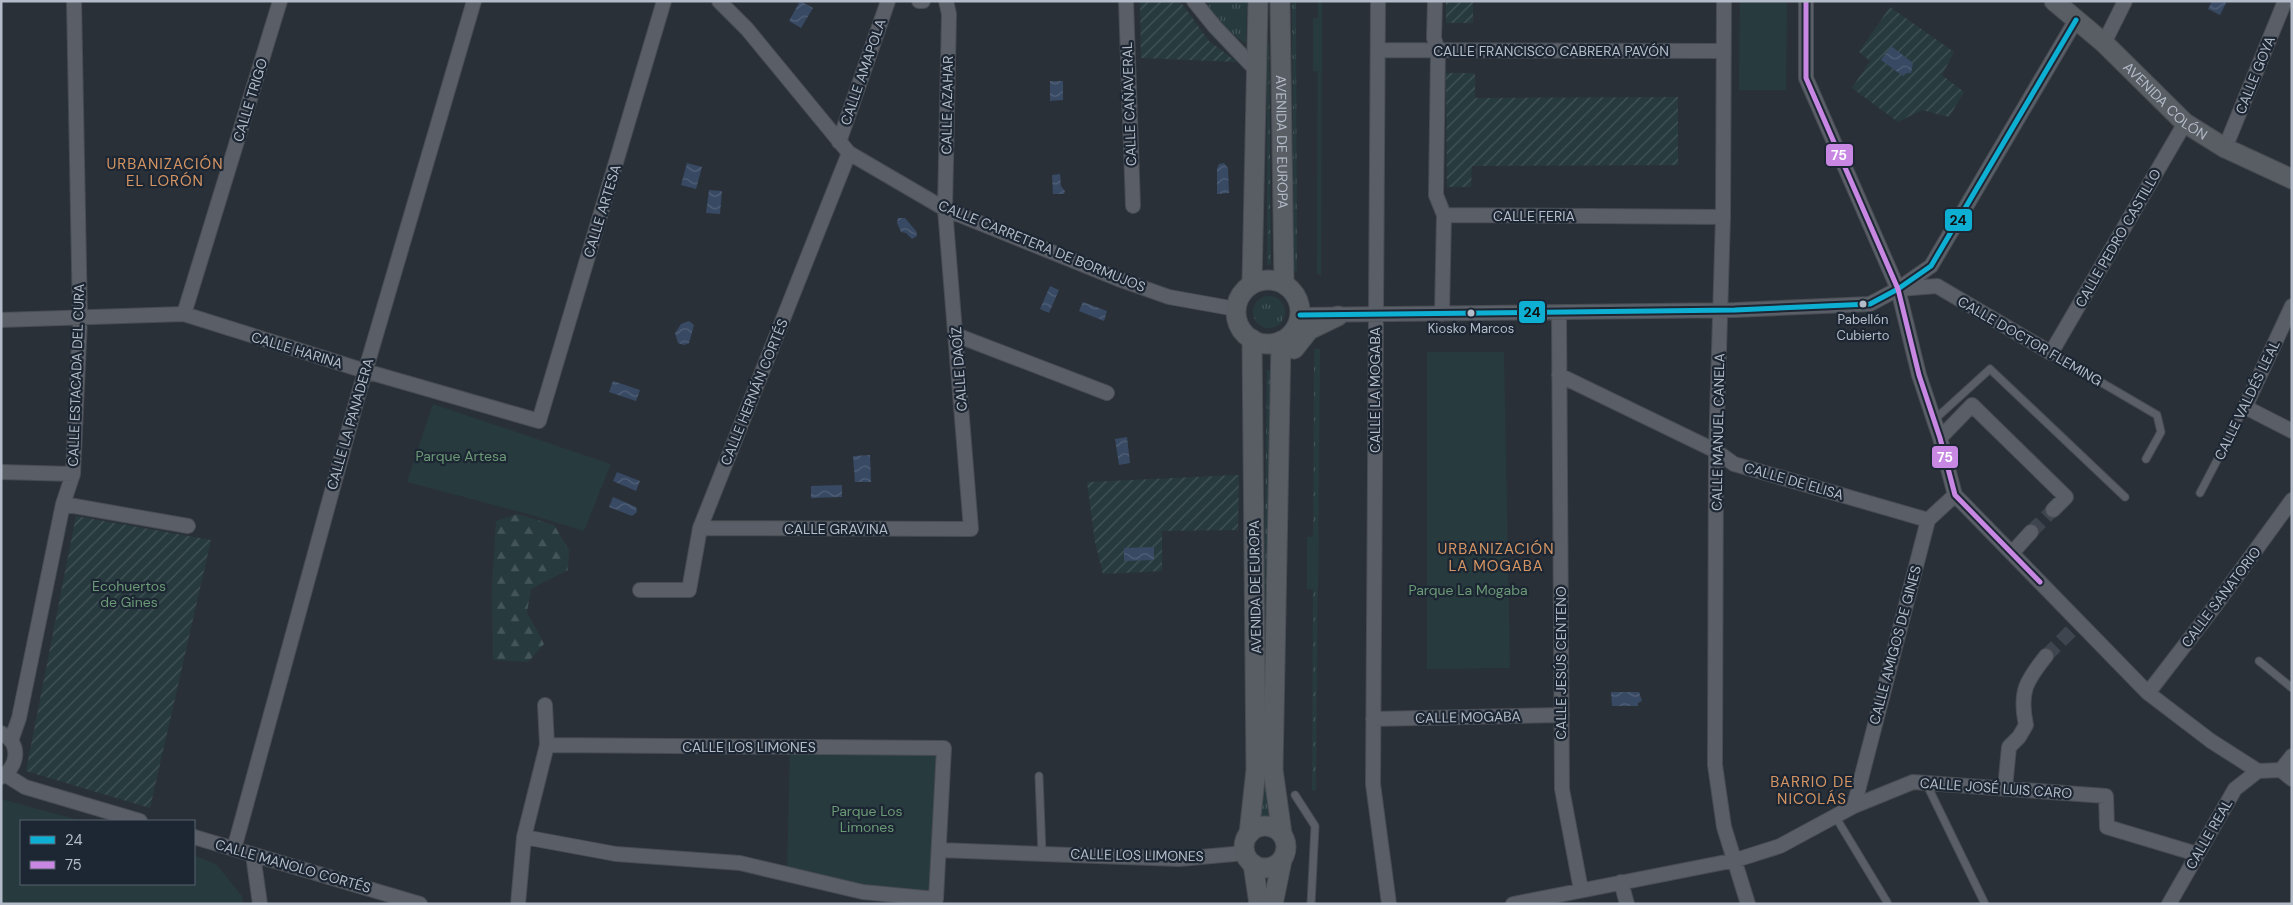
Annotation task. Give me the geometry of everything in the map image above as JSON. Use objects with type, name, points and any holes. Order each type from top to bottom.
[{"type":"main road","name":"AVENIDA DE EUROPA","points":[[1252,283],[1258,1]]},
{"type":"main road","points":[[1270,1],[1270,15],[1280,36]]},
{"type":"main road","name":"AVENIDA DE EUROPA","points":[[1280,1],[1284,284]]},
{"type":"main road","name":"AVENIDA COLÓN","points":[[2054,1],[2104,43],[2185,123],[2225,148],[2292,179]]},
{"type":"main road","points":[[1268,279],[1284,284],[1297,297],[1300,315],[1294,330],[1281,341],[1261,343],[1252,339],[1240,326],[1236,309],[1241,294],[1252,283],[1268,279]]},
{"type":"main road","points":[[1280,385],[1292,351],[1309,330],[1338,316]]},
{"type":"main road","name":"AVENIDA DE EUROPA","points":[[1249,834],[1256,770],[1252,339]]},
{"type":"main road","name":"AVENIDA DE EUROPA","points":[[1281,341],[1273,770],[1282,834]]},
{"type":"main road","points":[[1259,904],[1246,840],[1254,830],[1265,826],[1278,830],[1282,834],[1286,846],[1273,904]]},
{"type":"main road","points":[[1249,858],[1265,868],[1272,867],[1282,860]]},
{"type":"street","name":"CALLE ESTACADA DEL CURA","points":[[6,737],[19,718],[63,504],[73,474],[80,319],[74,1]]},
{"type":"street","name":"CALLE TRIGO","points":[[184,314],[280,1]]},
{"type":"street","name":"CALLE LA PANADERA","points":[[234,849],[365,371],[474,1]]},
{"type":"street","name":"CALLE ARTESA","points":[[539,421],[664,1]]},
{"type":"street","name":"CALLE CARRETERA DE BORMUJOS","points":[[719,1],[747,29],[849,153],[945,209],[1121,280],[1168,297],[1236,309]]},
{"type":"street","name":"CALLE AMAPOLA","points":[[839,142],[888,1]]},
{"type":"street","name":"CALLE AZAHAR","points":[[945,209],[949,14],[946,1]]},
{"type":"street","name":"CALLE CAÑAVERAL","points":[[1126,1],[1133,206]]},
{"type":"street","points":[[1194,1],[1215,27],[1256,70]]},
{"type":"street","name":"CALLE LA MOGABA","points":[[1378,1],[1373,784],[1389,904]]},
{"type":"street","points":[[1435,1],[1434,38],[1438,51],[1436,195],[1444,215],[1442,314]]},
{"type":"street","name":"CALLE MANUEL CANELA","points":[[1724,1],[1723,217],[1716,451],[1715,765],[1724,827],[1736,860],[1748,904]]},
{"type":"street","points":[[1806,1],[1806,78],[1898,289],[1919,375],[1940,438],[1955,495],[2148,693],[2211,741],[2258,771],[2281,770],[2292,779]]},
{"type":"street","points":[[2104,43],[2125,1]]},
{"type":"street","name":"CALLE GOYA","points":[[2225,148],[2285,1]]},
{"type":"street","points":[[1300,315],[1721,310],[1870,304],[1898,289],[1931,266],[2076,20]]},
{"type":"street","name":"CALLE FRANCISCO CABRERA PAVÓN","points":[[1378,50],[1724,51]]},
{"type":"street","name":"CALLE PEDRO CASTILLO","points":[[2051,353],[2185,123]]},
{"type":"street","name":"CALLE HERNÁN CORTÉS","points":[[640,590],[689,590],[700,528],[849,153]]},
{"type":"street","name":"CALLE DAOÍZ","points":[[945,209],[971,529]]},
{"type":"street","name":"CALLE FERIA","points":[[1444,215],[1723,217]]},
{"type":"street","name":"CALLE DOCTOR FLEMING","points":[[1898,289],[1938,286],[2051,353]]},
{"type":"street","name":"CALLE VALDÉS LEAL","points":[[2245,408],[2292,306]]},
{"type":"street","name":"CALLE JESÚS CENTENO","points":[[1559,313],[1562,788],[1582,890]]},
{"type":"street","name":"CALLE HARINA","points":[[1,320],[80,319],[184,314],[365,371],[539,421]]},
{"type":"street","points":[[956,335],[1107,393]]},
{"type":"street","name":"CALLE DE ELISA","points":[[1559,375],[1716,451],[1734,464],[1928,520]]},
{"type":"street","points":[[1940,438],[1972,405],[2066,497],[2053,510]]},
{"type":"street","points":[[2245,408],[2292,431]]},
{"type":"street","points":[[1,472],[73,474]]},
{"type":"street","points":[[1928,520],[1955,495]]},
{"type":"street","name":"CALLE SANATORIO","points":[[2148,693],[2215,606],[2292,500]]},
{"type":"street","points":[[63,504],[188,526]]},
{"type":"street","name":"CALLE AMIGOS DE GINES","points":[[1854,806],[1928,520]]},
{"type":"street","name":"CALLE GRAVINA","points":[[700,528],[971,529]]},
{"type":"street","points":[[2012,553],[2031,532]]},
{"type":"street","points":[[2005,788],[2009,747],[2019,737],[2026,725],[2022,704],[2030,675],[2046,656]]},
{"type":"street","points":[[518,904],[524,837],[547,745],[545,705]]},
{"type":"street","name":"CALLE MOGABA","points":[[1373,719],[1562,715]]},
{"type":"street","points":[[6,737],[15,748],[15,763],[4,776],[25,787],[137,820]]},
{"type":"street","name":"CALLE LOS LIMONES","points":[[524,837],[616,854],[740,863],[863,898],[936,899],[944,748],[547,745]]},
{"type":"street","points":[[2281,770],[2292,756]]},
{"type":"street","name":"CALLE REAL","points":[[2168,904],[2235,789],[2258,771]]},
{"type":"street","name":"CALLE JOSÉ LUIS CARO","points":[[1513,904],[1736,860],[1780,846],[1854,806],[1912,782],[2106,796],[2107,827],[2197,854]]},
{"type":"street","name":"CALLE MANOLO CORTÉS","points":[[195,837],[420,904]]},
{"type":"street","name":"CALLE LOS LIMONES","points":[[939,850],[1179,858],[1249,858]]},
{"type":"street","points":[[253,855],[260,904]]},
{"type":"street","points":[[1621,882],[1627,904]]},
{"type":"lane","name":"CALLE DOCTOR FLEMING","points":[[2051,353],[2157,415],[2161,432],[2146,459]]},
{"type":"lane","points":[[1934,421],[1990,369],[2126,497]]},
{"type":"lane","name":"CALLE VALDÉS LEAL","points":[[2200,493],[2245,408]]},
{"type":"lane","points":[[2258,661],[2292,688]]},
{"type":"lane","points":[[1039,776],[1042,854]]},
{"type":"lane","points":[[1926,782],[1985,904]]},
{"type":"lane","points":[[1295,795],[1315,826],[1311,904]]},
{"type":"lane","points":[[1835,816],[1887,902]]},
{"type":"green space","points":[[1140,1],[1180,1],[1209,41],[1237,62],[1141,58]]},
{"type":"green space","points":[[1206,1],[1247,1],[1246,44],[1218,24]]},
{"type":"green space","points":[[1292,1],[1296,1],[1297,271],[1294,271]]},
{"type":"green space","points":[[1318,1],[1322,1],[1321,275],[1317,274]]},
{"type":"green space","points":[[1446,1],[1589,1],[1473,2],[1473,23],[1446,23]]},
{"type":"green space","points":[[1740,1],[1787,1],[1786,90],[1739,90]]},
{"type":"green space","points":[[1890,7],[1954,52],[1942,75],[1964,92],[1949,117],[1922,110],[1898,122],[1852,88],[1870,61],[1859,52]]},
{"type":"green space","points":[[1313,18],[1322,18],[1322,72],[1313,71]]},
{"type":"green space","points":[[1265,38],[1269,43],[1271,264],[1267,265],[1267,57]]},
{"type":"green space","points":[[1446,73],[1475,73],[1475,98],[1678,97],[1678,165],[1472,166],[1471,187],[1447,187]]},
{"type":"green space","points":[[1269,296],[1275,297],[1280,301],[1284,306],[1284,318],[1280,323],[1275,327],[1269,328],[1263,327],[1258,323],[1254,318],[1253,312],[1254,306],[1258,301],[1263,297]]},
{"type":"green space","points":[[1314,349],[1320,349],[1316,790],[1312,791]]},
{"type":"green space","name":"Parque La Mogaba","points":[[1427,352],[1504,352],[1510,668],[1427,669]]},
{"type":"green space","points":[[1267,370],[1270,370],[1269,484],[1273,506],[1268,653],[1268,801],[1270,817],[1261,818]]},
{"type":"green space","name":"Parque Artesa","points":[[433,404],[611,464],[584,531],[407,482]]},
{"type":"green space","points":[[1239,475],[1238,530],[1162,531],[1162,571],[1103,574],[1095,542],[1087,482]]},
{"type":"green space","points":[[518,514],[554,525],[569,550],[568,570],[531,589],[527,612],[544,644],[528,662],[493,660],[492,588],[496,521]]},
{"type":"green space","name":"Ecohuertos de Gines","points":[[76,516],[211,540],[150,808],[26,771]]},
{"type":"green space","points":[[1319,536],[1318,589],[1307,589],[1307,537]]},
{"type":"green space","name":"Parque Los Limones","points":[[790,747],[944,748],[936,899],[787,874]]},
{"type":"green space","points":[[1,799],[78,820],[20,820],[20,885],[195,885],[195,855],[217,865],[242,896],[243,904],[1,904]]},
{"type":"water","points":[[800,1],[813,8],[801,28],[789,21]]},
{"type":"water","points":[[2212,1],[2227,1],[2220,15],[2208,9]]},
{"type":"water","points":[[1891,46],[1913,63],[1911,73],[1903,76],[1881,60]]},
{"type":"water","points":[[1050,81],[1063,81],[1063,100],[1050,101]]},
{"type":"water","points":[[687,163],[702,167],[696,189],[681,185]]},
{"type":"water","points":[[1224,163],[1228,168],[1229,193],[1217,194],[1217,169],[1219,164]]},
{"type":"water","points":[[1060,174],[1061,186],[1065,191],[1064,194],[1053,194],[1052,175]]},
{"type":"water","points":[[709,190],[722,191],[720,214],[706,213]]},
{"type":"water","points":[[898,218],[905,218],[916,231],[917,236],[912,239],[906,233],[901,232],[897,223]]},
{"type":"water","points":[[1050,286],[1059,290],[1049,313],[1040,309]]},
{"type":"water","points":[[1083,302],[1107,311],[1104,321],[1079,311]]},
{"type":"water","points":[[689,321],[694,325],[689,343],[684,345],[678,343],[675,333],[681,324]]},
{"type":"water","points":[[613,381],[640,390],[636,401],[609,392]]},
{"type":"water","points":[[1127,437],[1130,463],[1119,465],[1115,439]]},
{"type":"water","points":[[870,455],[871,482],[855,482],[853,456]]},
{"type":"water","points":[[617,472],[640,481],[636,491],[613,481]]},
{"type":"water","points":[[842,485],[842,497],[811,498],[811,486]]},
{"type":"water","points":[[613,497],[636,507],[637,512],[632,516],[609,507]]},
{"type":"water","points":[[1154,547],[1154,560],[1124,561],[1124,548]]},
{"type":"water","points":[[1611,692],[1639,692],[1642,701],[1638,703],[1638,706],[1612,706]]},
{"type":"tunnel","points":[[2031,532],[2053,510]]},
{"type":"tunnel","points":[[2046,656],[2080,622]]},
{"type":"transit line","name":"75","points":[[1806,1],[1806,78],[1898,289],[1919,375],[1940,438],[1955,495],[2040,582]]},
{"type":"transit line","name":"24","points":[[1300,315],[1735,310],[1870,304],[1898,289],[1931,266],[2076,20]]},
{"type":"place","name":"Pabellón Cubierto","points":[[1863,304]]},
{"type":"place","name":"Kiosko Marcos","points":[[1471,313]]},
{"type":"district","name":"URBANIZACIÓN EL LORÓN","points":[[165,172]]},
{"type":"district","name":"URBANIZACIÓN LA MOGABA","points":[[1496,558]]},
{"type":"district","name":"BARRIO DE NICOLÁS","points":[[1812,790]]}]
